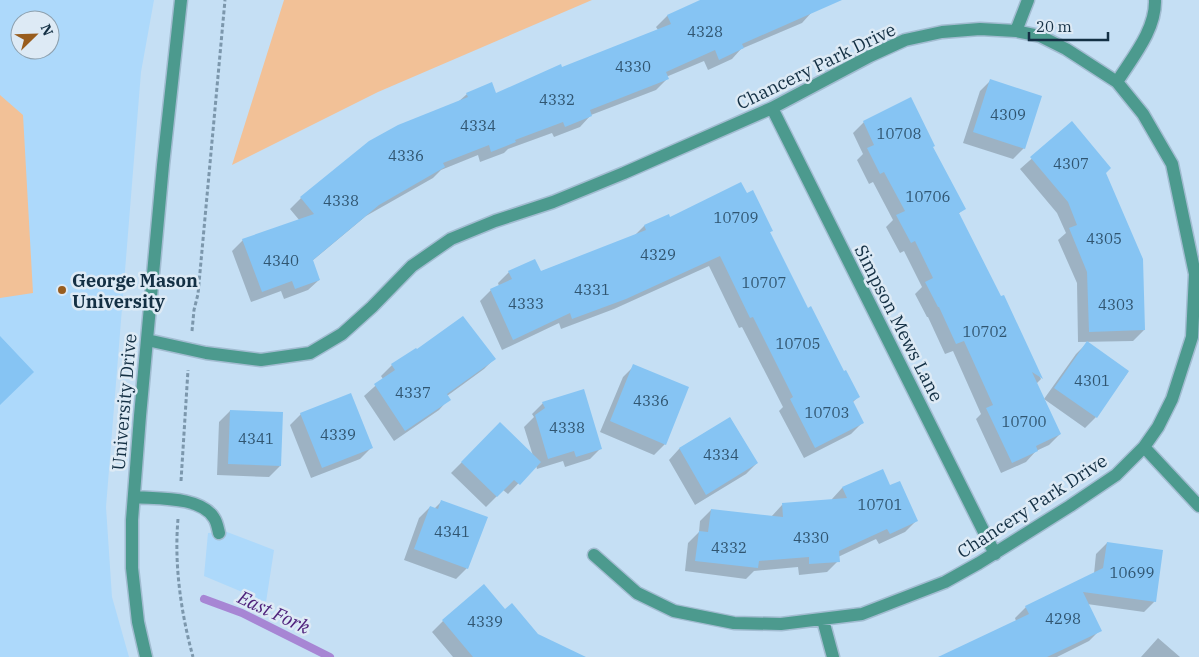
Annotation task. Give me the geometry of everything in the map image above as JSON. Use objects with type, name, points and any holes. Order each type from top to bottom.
[{"type":"street","name":"University Drive","points":[[146,657],[138,622],[132,568],[134,497],[163,165],[181,0]]},
{"type":"street","points":[[1016,31],[1028,0]]},
{"type":"street","points":[[1117,82],[1148,32],[1155,0]]},
{"type":"street","name":"Chancery Park Drive","points":[[147,340],[206,353],[261,360],[310,353],[342,334],[372,307],[412,266],[451,239],[624,174],[772,108],[870,56],[905,40],[942,32],[980,29],[1016,31],[1040,36],[1060,46],[1093,65],[1117,82],[1143,114],[1172,164],[1195,274],[1192,337],[1172,399],[1158,427],[1144,447],[1116,475],[995,554],[945,582],[862,614],[823,620],[781,624],[734,623],[674,611],[637,593],[594,555]]},
{"type":"street","name":"Simpson Mews Lane","points":[[772,108],[995,554]]},
{"type":"street","points":[[1144,447],[1199,506]]},
{"type":"street","points":[[134,497],[188,501],[201,506],[214,518],[219,533]]},
{"type":"street","points":[[823,620],[833,657]]},
{"type":"path","points":[[194,310],[198,294],[226,0]]},
{"type":"shaded area","name":"George Mason University","points":[[0,0],[154,0],[141,72],[106,507],[112,597],[129,657],[0,657]]},
{"type":"shaded area","points":[[284,0],[592,0],[378,92],[232,165]]},
{"type":"shaded area","points":[[0,95],[23,115],[33,293],[0,298]]},
{"type":"shaded area","points":[[227,532],[274,550],[266,602],[204,576],[208,533]]},
{"type":"building","points":[[700,0],[842,0],[742,44],[744,48],[719,60],[715,50],[666,72],[669,79],[590,110],[592,116],[565,127],[563,122],[515,140],[516,142],[491,152],[489,145],[443,163],[445,167],[379,205],[313,260],[320,280],[295,289],[292,281],[262,292],[242,239],[314,214],[300,197],[369,141],[398,125],[468,97],[466,93],[492,82],[496,93],[561,64],[562,67],[671,24],[667,15]]},
{"type":"building","points":[[990,79],[1042,96],[1025,149],[973,132]]},
{"type":"building","points":[[911,97],[935,146],[933,147],[966,209],[959,213],[1001,296],[1004,295],[1043,379],[1032,372],[1061,434],[1036,446],[1038,451],[1012,463],[986,408],[993,405],[964,341],[956,344],[925,282],[933,278],[915,241],[911,243],[896,215],[905,211],[884,172],[880,174],[867,148],[874,145],[863,121]]},
{"type":"building","points":[[1072,121],[1111,168],[1106,173],[1143,259],[1145,330],[1089,332],[1087,272],[1069,228],[1077,225],[1068,202],[1030,157]]},
{"type":"building","points":[[741,182],[747,193],[753,190],[773,231],[770,232],[808,308],[811,306],[844,371],[846,370],[860,397],[853,401],[864,423],[815,448],[790,399],[793,397],[753,317],[750,318],[720,256],[626,299],[572,319],[570,313],[513,340],[490,289],[512,279],[508,271],[535,259],[541,271],[646,230],[644,225],[669,214],[670,217]]},
{"type":"building","points":[[463,316],[496,359],[447,394],[451,400],[405,431],[374,384],[395,370],[391,364],[417,349]]},
{"type":"building","points":[[0,336],[34,372],[0,405]]},
{"type":"building","points":[[1087,341],[1129,371],[1097,418],[1054,388]]},
{"type":"building","points":[[633,364],[689,387],[666,445],[610,421]]},
{"type":"building","points":[[584,389],[602,449],[576,457],[574,451],[548,459],[535,415],[545,408],[542,402]]},
{"type":"building","points":[[351,393],[373,448],[322,468],[300,413]]},
{"type":"building","points":[[230,410],[283,412],[281,466],[228,464]]},
{"type":"building","points":[[730,417],[758,463],[706,495],[679,448]]},
{"type":"building","points":[[500,422],[541,462],[520,485],[514,480],[497,497],[461,462]]},
{"type":"building","points":[[883,469],[890,485],[900,481],[918,521],[890,534],[887,529],[839,551],[840,562],[809,564],[809,557],[759,561],[758,568],[695,561],[699,531],[708,532],[711,509],[783,517],[782,503],[847,498],[842,487]]},
{"type":"building","points":[[441,500],[488,517],[468,569],[414,549],[430,506],[438,509]]},
{"type":"building","points":[[1107,542],[1163,550],[1156,602],[1083,592],[1102,631],[1047,657],[938,657],[1029,614],[1025,606],[1103,568]]},
{"type":"building","points":[[484,584],[505,609],[512,603],[538,634],[586,657],[473,657],[442,620]]},
{"type":"waterway","name":"East Fork","points":[[204,599],[242,613],[330,657]]},
{"type":"place","name":"George Mason University","points":[[62,290]]}]
